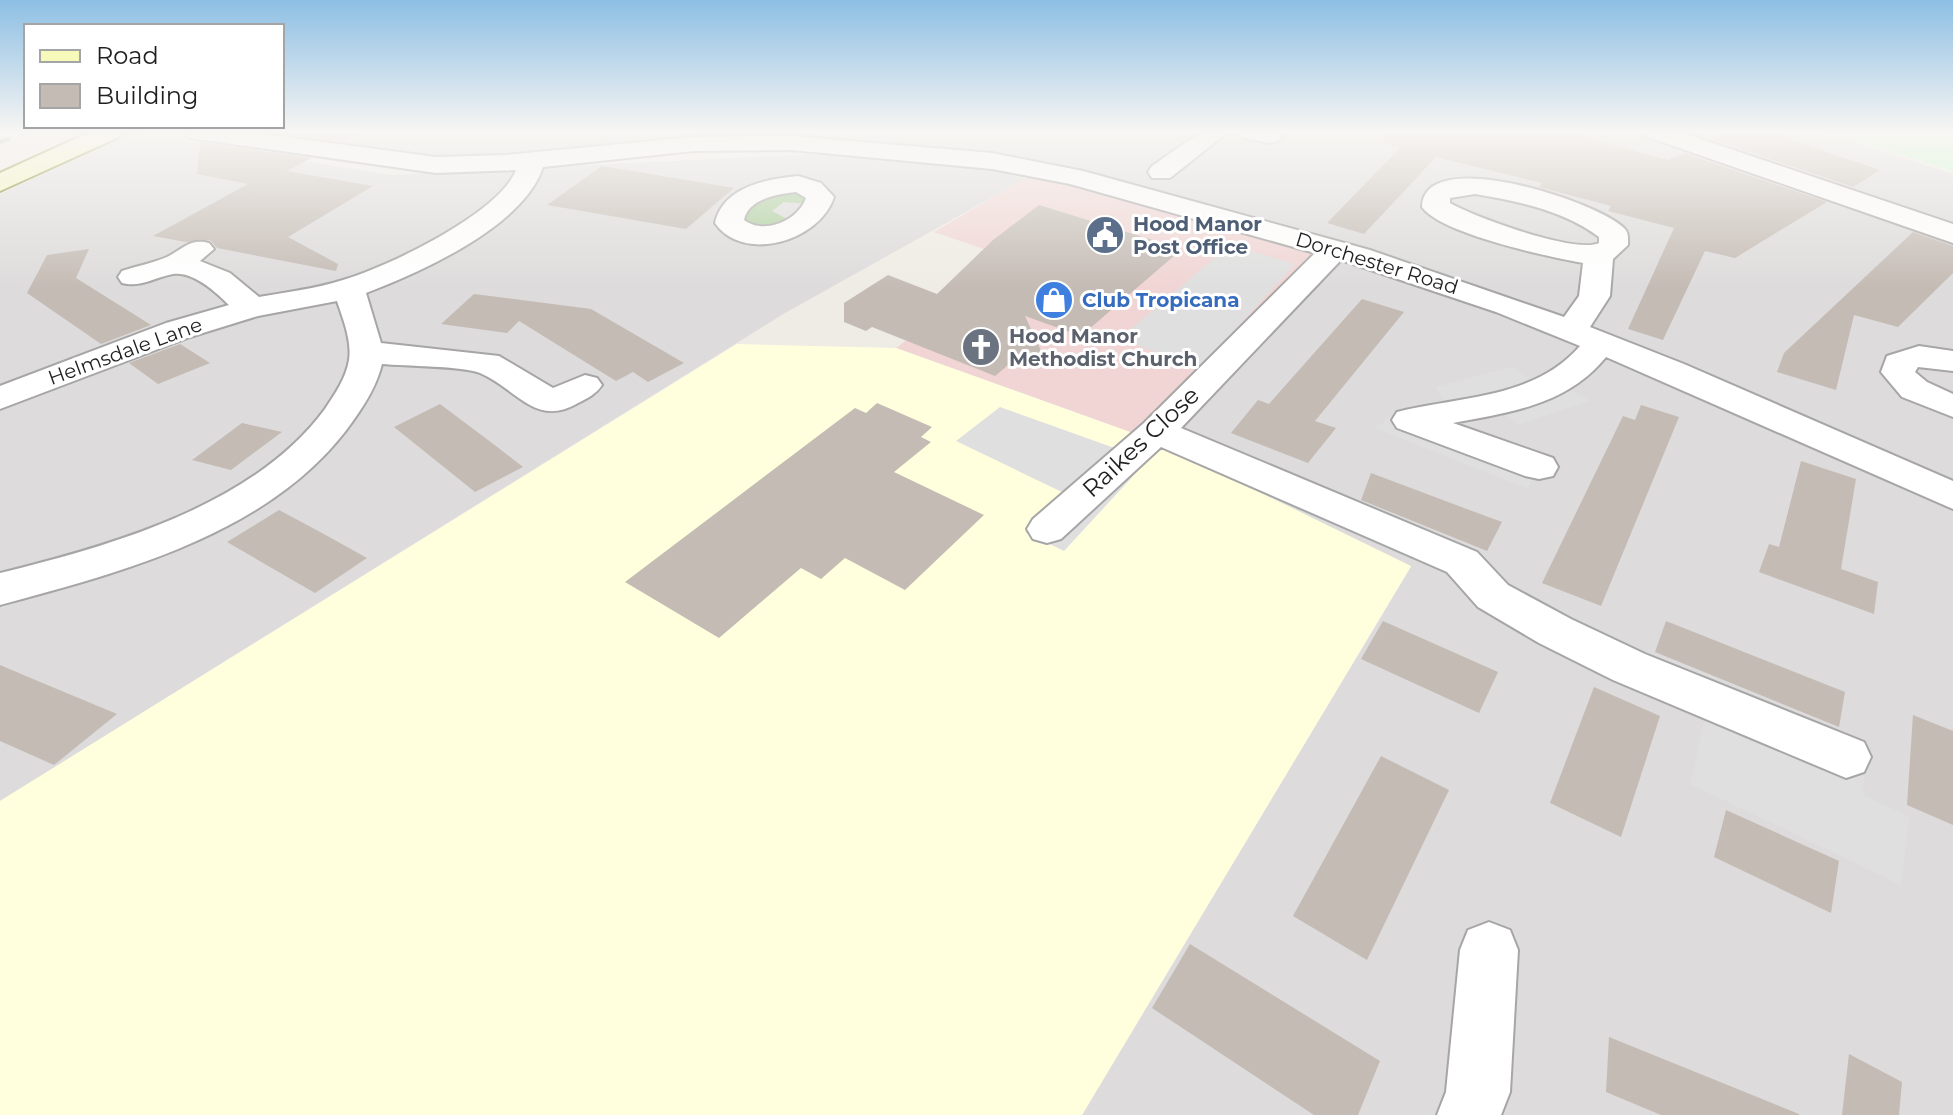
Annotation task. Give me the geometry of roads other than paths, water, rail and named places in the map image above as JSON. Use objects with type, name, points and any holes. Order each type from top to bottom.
[{"type":"street","name":"Helmsdale Lane","points":[[0,398],[178,330],[252,308],[349,289],[414,262],[486,218],[517,193],[521,184]]},
{"type":"street","name":"Dorchester Road","points":[[1099,184],[1335,249],[1459,288],[1743,401],[1953,496]]},
{"type":"street","points":[[1808,184],[1953,234]]},
{"type":"street","points":[[1475,186],[1522,196],[1579,214],[1603,224],[1614,234],[1613,245],[1598,254],[1494,233],[1453,219],[1436,207],[1436,196],[1447,188],[1475,186]]},
{"type":"street","name":"Raikes Close","points":[[1047,529],[1157,431],[1335,249]]},
{"type":"street","points":[[1539,467],[1410,420],[1519,397],[1560,382],[1576,370],[1600,284],[1598,254]]},
{"type":"street","points":[[133,277],[188,256],[252,308]]},
{"type":"street","points":[[0,589],[132,551],[249,495],[311,449],[337,423],[360,380],[366,352],[349,289]]},
{"type":"street","points":[[366,352],[487,363],[553,403],[585,385]]},
{"type":"street","points":[[1953,361],[1909,357],[1899,363],[1898,372],[1905,383],[1920,394],[1953,406]]},
{"type":"street","points":[[1157,431],[1462,562],[1493,596],[1555,631],[1629,667],[1846,757]]},
{"type":"street","points":[[1469,1115],[1478,1092],[1489,950]]},
{"type":"place","name":"Hood Manor Post Office","points":[[1105,235]]},
{"type":"place","name":"Club Tropicana","points":[[1054,300]]},
{"type":"place","name":"Hood Manor Methodist Church","points":[[981,347]]}]
